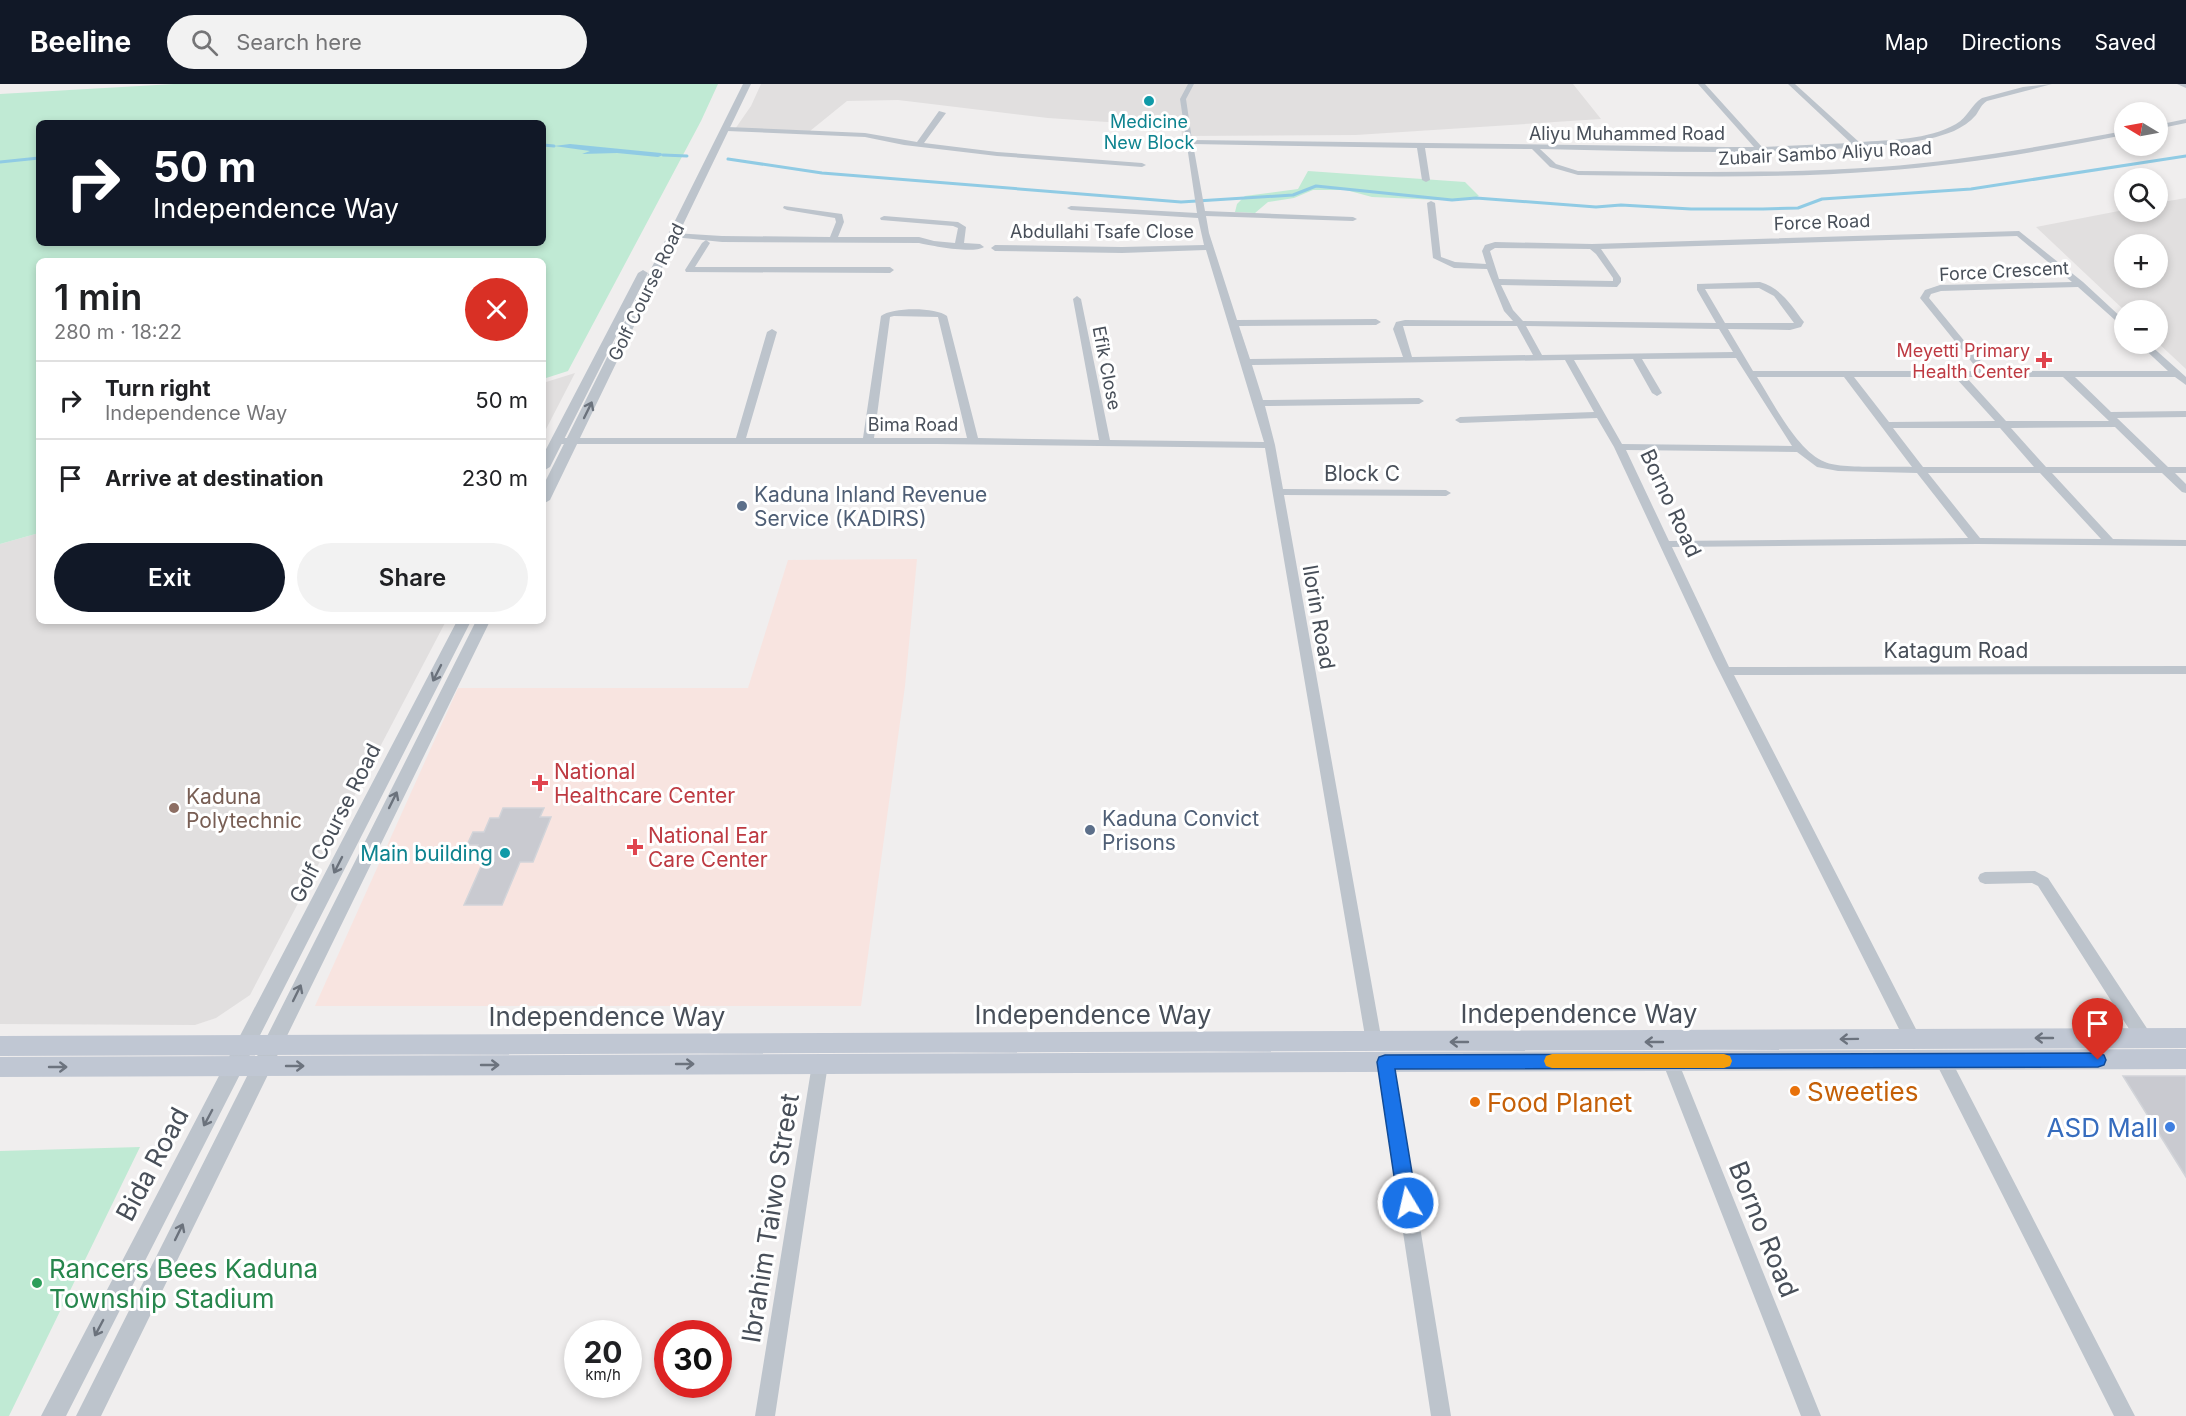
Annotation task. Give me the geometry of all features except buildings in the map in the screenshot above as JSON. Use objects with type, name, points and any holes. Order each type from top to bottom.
[{"type":"main road","name":"Independence Way","points":[[266,1056],[820,1064],[1912,1038],[2186,1038]]},
{"type":"main road","name":"Independence Way","points":[[0,1046],[240,1056],[1379,1052],[1670,1061],[2186,1059]]},
{"type":"main road","name":"Independence Way","points":[[0,1067],[240,1056]]},
{"type":"street","name":"Golf Course Road","points":[[546,494],[727,129],[736,99],[736,84]]},
{"type":"street","name":"Golf Course Road","points":[[546,461],[736,99],[747,84]]},
{"type":"street","name":"Ilorin Road","points":[[1191,84],[1183,99],[1201,208],[1209,248],[1244,362],[1259,402],[1270,445],[1379,1052],[1441,1416]]},
{"type":"street","points":[[1701,84],[1759,148]]},
{"type":"street","points":[[1791,84],[1857,145]]},
{"type":"street","points":[[2005,84],[2017,90]]},
{"type":"street","name":"Aliyu Muhammed Road","points":[[1190,142],[1420,147],[1759,148],[1857,145],[1908,140],[1940,133],[1960,125],[1972,115],[1980,103],[2017,90],[2049,84]]},
{"type":"street","points":[[2180,84],[2186,86]]},
{"type":"street","points":[[919,145],[942,113]]},
{"type":"street","points":[[2168,125],[2186,121]]},
{"type":"street","points":[[727,129],[865,135],[919,145],[1069,161],[1142,165]]},
{"type":"street","name":"Zubair Sambo Aliyu Road","points":[[1534,147],[1546,163],[1578,173],[1763,174],[1880,169],[1987,157],[2114,135]]},
{"type":"street","points":[[1420,147],[1426,180]]},
{"type":"street","points":[[1431,203],[1437,258],[1454,265],[1490,267],[1509,311],[1520,323],[1540,359]]},
{"type":"street","points":[[787,208],[839,216],[840,222],[832,241]]},
{"type":"street","points":[[1071,208],[1201,208],[1353,219]]},
{"type":"street","points":[[884,218],[962,226],[963,231],[958,246]]},
{"type":"street","name":"Force Road","points":[[1490,267],[1486,251],[1488,247],[1495,245],[1592,247],[2019,233],[2114,316]]},
{"type":"street","points":[[672,238],[919,240],[980,247]]},
{"type":"street","points":[[672,238],[706,243],[722,239]]},
{"type":"street","points":[[706,243],[689,270],[890,270]]},
{"type":"street","points":[[1495,282],[1614,285],[1617,278],[1599,252],[1592,247]]},
{"type":"street","name":"Abdullahi Tsafe Close","points":[[995,248],[1122,250],[1209,248]]},
{"type":"street","name":"Force Crescent","points":[[1987,375],[1924,298],[1928,292],[1940,288],[2080,284]]},
{"type":"street","points":[[1408,359],[1398,328],[1400,324],[1520,323],[1724,326],[1790,327],[1799,322],[1768,286],[1700,286],[1724,326],[1738,355],[1799,449],[1821,465],[1838,468],[1920,470],[2186,470]]},
{"type":"street","name":"Efik Close","points":[[1077,299],[1105,443]]},
{"type":"street","points":[[868,441],[886,316],[892,313],[936,313],[942,316],[973,441]]},
{"type":"street","points":[[1233,323],[1376,322]]},
{"type":"street","points":[[740,441],[772,332]]},
{"type":"street","points":[[2155,354],[2186,382]]},
{"type":"street","points":[[1244,362],[1738,355]]},
{"type":"street","points":[[1636,357],[1657,393]]},
{"type":"street","name":"Borno Road","points":[[1568,358],[1620,447],[1726,671],[1912,1038]]},
{"type":"street","points":[[1750,374],[2178,374]]},
{"type":"street","points":[[1848,375],[1977,541]]},
{"type":"street","points":[[1959,375],[2110,542]]},
{"type":"street","points":[[2067,375],[2186,490]]},
{"type":"street","points":[[1259,402],[1419,401]]},
{"type":"street","points":[[2110,415],[2186,414]]},
{"type":"street","points":[[1460,420],[1602,415]]},
{"type":"street","points":[[1886,425],[2119,424]]},
{"type":"street","name":"Bima Road","points":[[556,441],[973,441],[1270,445]]},
{"type":"street","points":[[1620,447],[1799,449]]},
{"type":"street","name":"Block C","points":[[1278,492],[1446,493]]},
{"type":"street","points":[[1664,544],[1977,541],[2186,543]]},
{"type":"street","name":"Golf Course Road","points":[[240,1056],[462,624]]},
{"type":"street","name":"Golf Course Road","points":[[266,1056],[482,624]]},
{"type":"street","name":"Katagum Road","points":[[1726,671],[2186,670]]},
{"type":"street","points":[[1985,878],[2035,878],[2043,882],[2144,1038]]},
{"type":"street","name":"Bida Road","points":[[53,1416],[240,1056]]},
{"type":"street","points":[[88,1416],[266,1056]]},
{"type":"street","name":"Borno Road","points":[[1670,1061],[1811,1416]]},
{"type":"street","points":[[1943,1061],[2125,1416]]},
{"type":"street","name":"Ibrahim Taiwo Street","points":[[765,1416],[820,1064]]},
{"type":"shaded area","points":[[761,84],[1573,84],[1601,119],[1356,135],[1182,136],[1181,127],[1048,118],[898,100],[847,101],[810,131],[735,129],[751,106]]},
{"type":"shaded area","points":[[2186,198],[2186,369],[2168,352],[2168,300],[2114,301],[2036,227],[2114,212],[2114,222],[2168,222],[2168,201]]},
{"type":"shaded area","points":[[575,373],[546,429],[546,382]]},
{"type":"shaded area","name":"Kaduna Polytechnic","points":[[36,534],[36,624],[444,624],[250,995],[216,1018],[195,1025],[0,1024],[0,544]]},
{"type":"shaded area","name":"National Ear Care Center","points":[[917,559],[905,686],[861,1006],[315,1006],[458,688],[748,688],[788,560]]},
{"type":"green space","points":[[174,84],[718,84],[701,121],[568,371],[546,378],[546,258],[36,258],[36,534],[0,544],[0,94]]},
{"type":"green space","points":[[1308,171],[1465,182],[1479,196],[1472,199],[1439,200],[1372,197],[1346,190],[1313,190],[1294,198],[1268,202],[1255,213],[1235,212],[1237,204],[1245,196],[1298,189]]},
{"type":"green space","name":"Rancers Bees Kaduna Township Stadium","points":[[140,1147],[9,1416],[0,1416],[0,1151]]},
{"type":"water","points":[[570,144],[663,155],[658,157],[617,153],[582,154],[590,151],[554,146]]},
{"type":"waterway","points":[[546,145],[554,146]]},
{"type":"waterway","points":[[663,155],[687,156]]},
{"type":"waterway","points":[[728,159],[822,173],[1181,202],[1293,195],[1316,186],[1452,200],[1476,198],[1596,207],[1621,205],[1691,209],[1763,209],[1798,208],[1822,199],[1971,189],[2186,156]]},
{"type":"waterway","points":[[0,162],[36,158]]},
{"type":"slow traffic","points":[[1552,1061],[1724,1061]]},
{"type":"place","name":"Medicine New Block","points":[[1149,101]]},
{"type":"place","name":"Meyetti Primary Health Center","points":[[2044,360]]},
{"type":"place","name":"Kaduna Inland Revenue Service (KADIRS)","points":[[742,506]]},
{"type":"place","name":"National Healthcare Center","points":[[540,783]]},
{"type":"place","name":"Kaduna Polytechnic","points":[[174,808]]},
{"type":"place","name":"Kaduna Convict Prisons","points":[[1090,830]]},
{"type":"place","name":"National Ear Care Center","points":[[635,847]]},
{"type":"place","name":"Main building","points":[[505,853]]},
{"type":"place","name":"Sweeties","points":[[1795,1091]]},
{"type":"place","name":"Food Planet","points":[[1475,1102]]},
{"type":"place","name":"ASD Mall","points":[[2170,1127]]},
{"type":"place","name":"Rancers Bees Kaduna Township Stadium","points":[[37,1283]]},
{"type":"route","points":[[1408,1203],[1385,1062],[2098,1060]]}]
